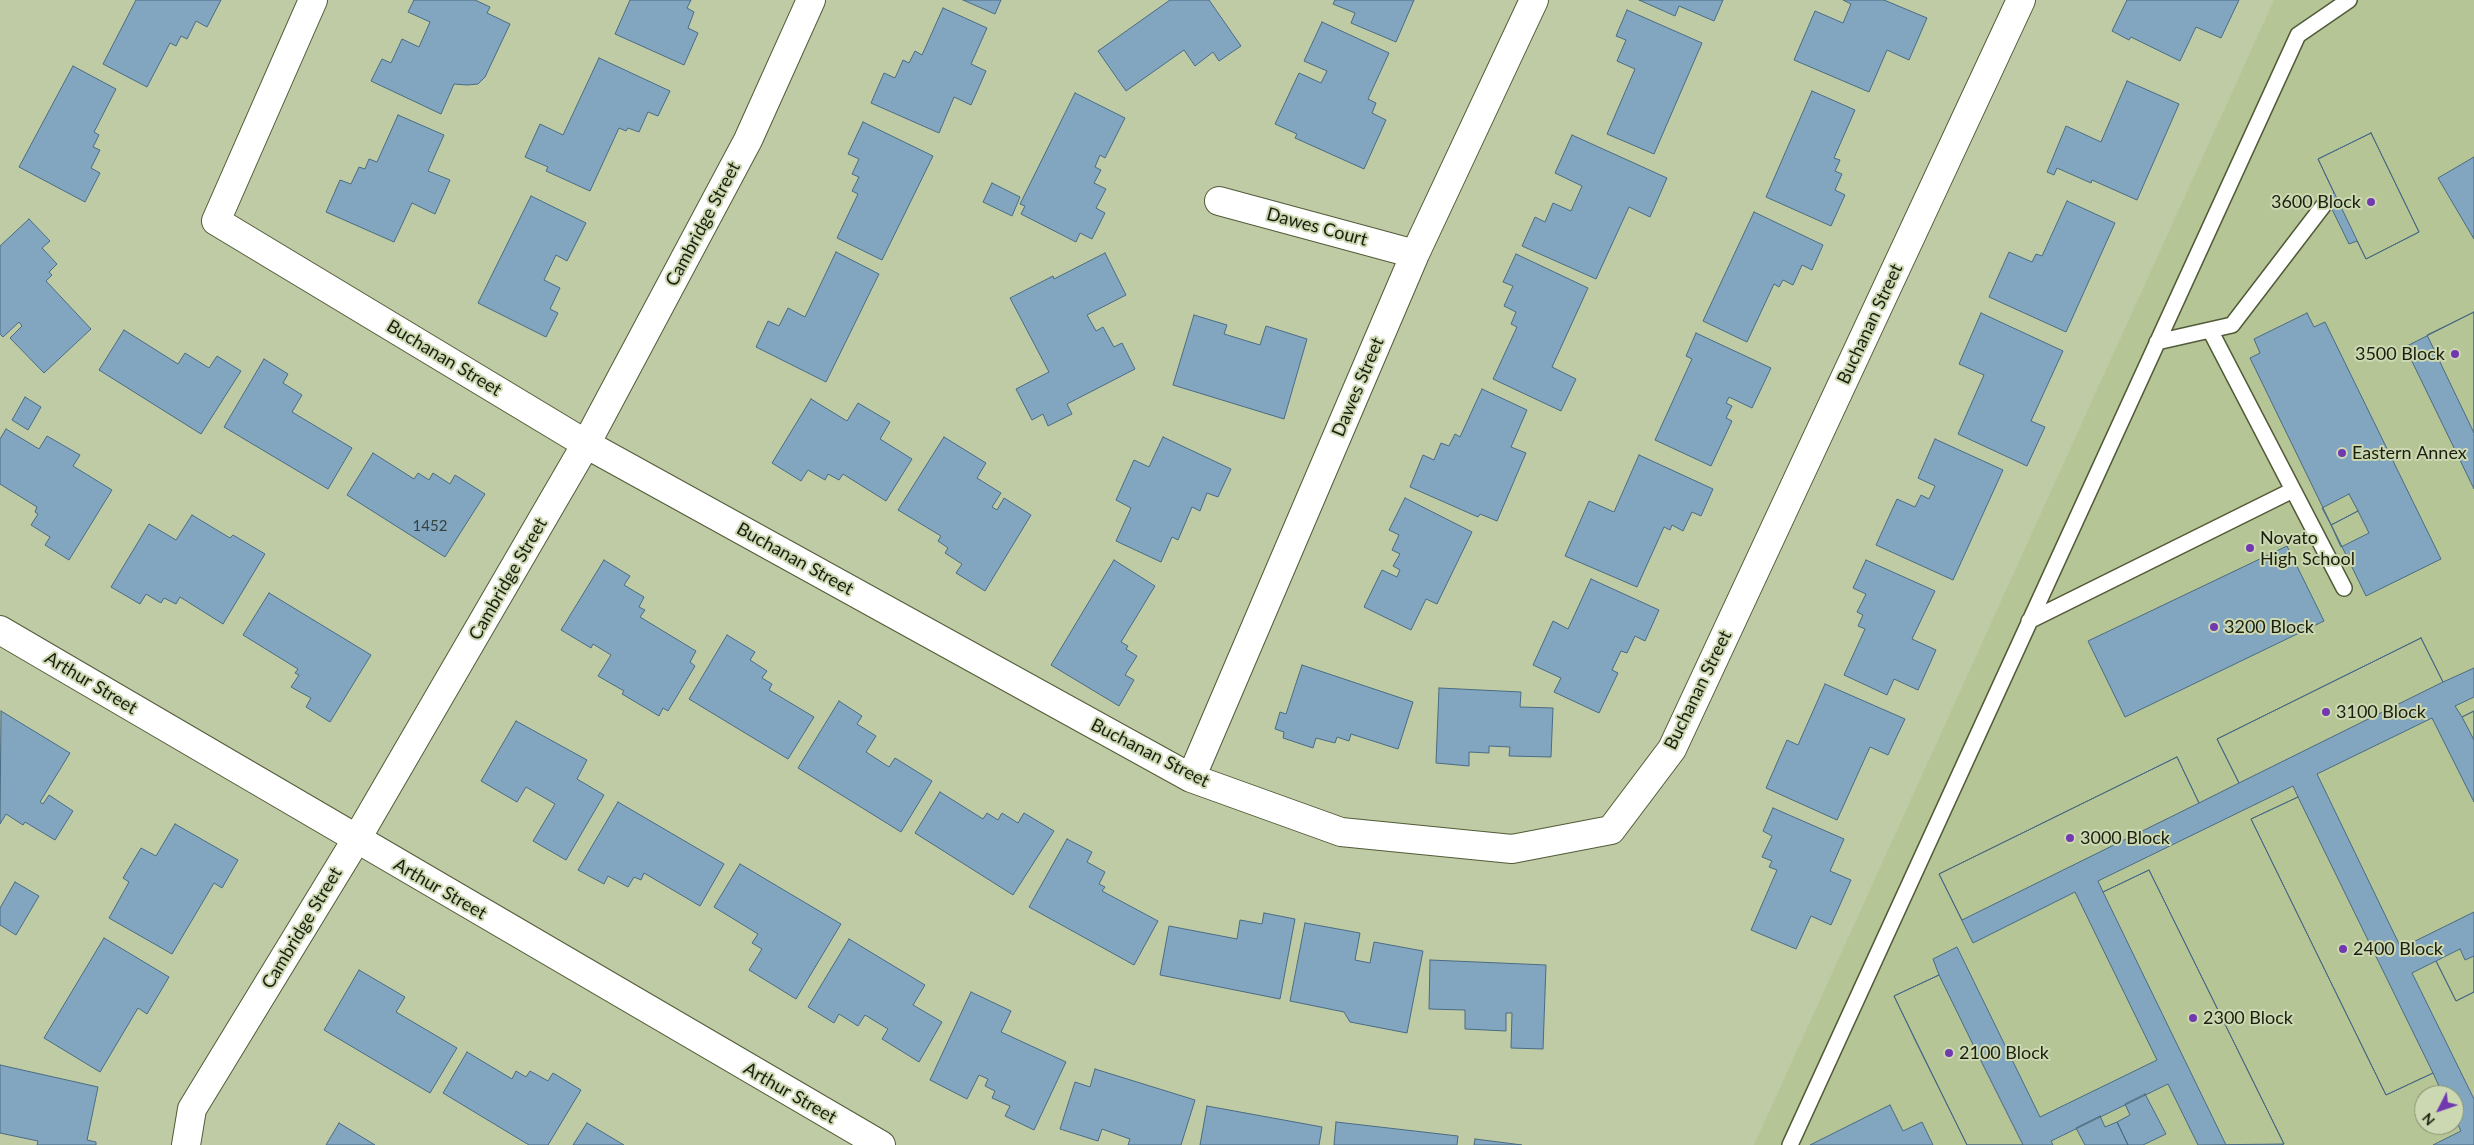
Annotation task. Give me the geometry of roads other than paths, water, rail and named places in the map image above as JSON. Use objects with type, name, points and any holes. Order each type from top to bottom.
[{"type":"street","name":"Buchanan Street","points":[[313,0],[216,220],[586,444],[1191,778],[1341,832],[1512,849],[1611,830],[1672,749],[2021,0]]},
{"type":"street","name":"Cambridge Street","points":[[186,1145],[192,1108],[356,840],[586,444],[748,140],[811,0]]},
{"type":"street","name":"Dawes Street","points":[[1191,778],[1415,254],[1534,0]]},
{"type":"street","name":"Dawes Court","points":[[1219,201],[1415,254]]},
{"type":"street","name":"Arthur Street","points":[[0,630],[356,840],[881,1145]]},
{"type":"lane","points":[[1790,1145],[2298,35],[2349,0]]},
{"type":"lane","points":[[2157,342],[2232,325],[2324,206]]},
{"type":"lane","points":[[2210,330],[2344,588]]},
{"type":"lane","points":[[2029,621],[2293,490]]},
{"type":"place","name":"3600 Block","points":[[2371,202]]},
{"type":"place","name":"3500 Block","points":[[2455,354]]},
{"type":"place","name":"Eastern Annex","points":[[2342,453]]},
{"type":"place","name":"Novato High School","points":[[2250,548]]},
{"type":"place","name":"3200 Block","points":[[2214,627]]},
{"type":"place","name":"3100 Block","points":[[2326,712]]},
{"type":"place","name":"3000 Block","points":[[2070,838]]},
{"type":"place","name":"2400 Block","points":[[2343,949]]},
{"type":"place","name":"2300 Block","points":[[2193,1018]]},
{"type":"place","name":"2100 Block","points":[[1949,1053]]}]
